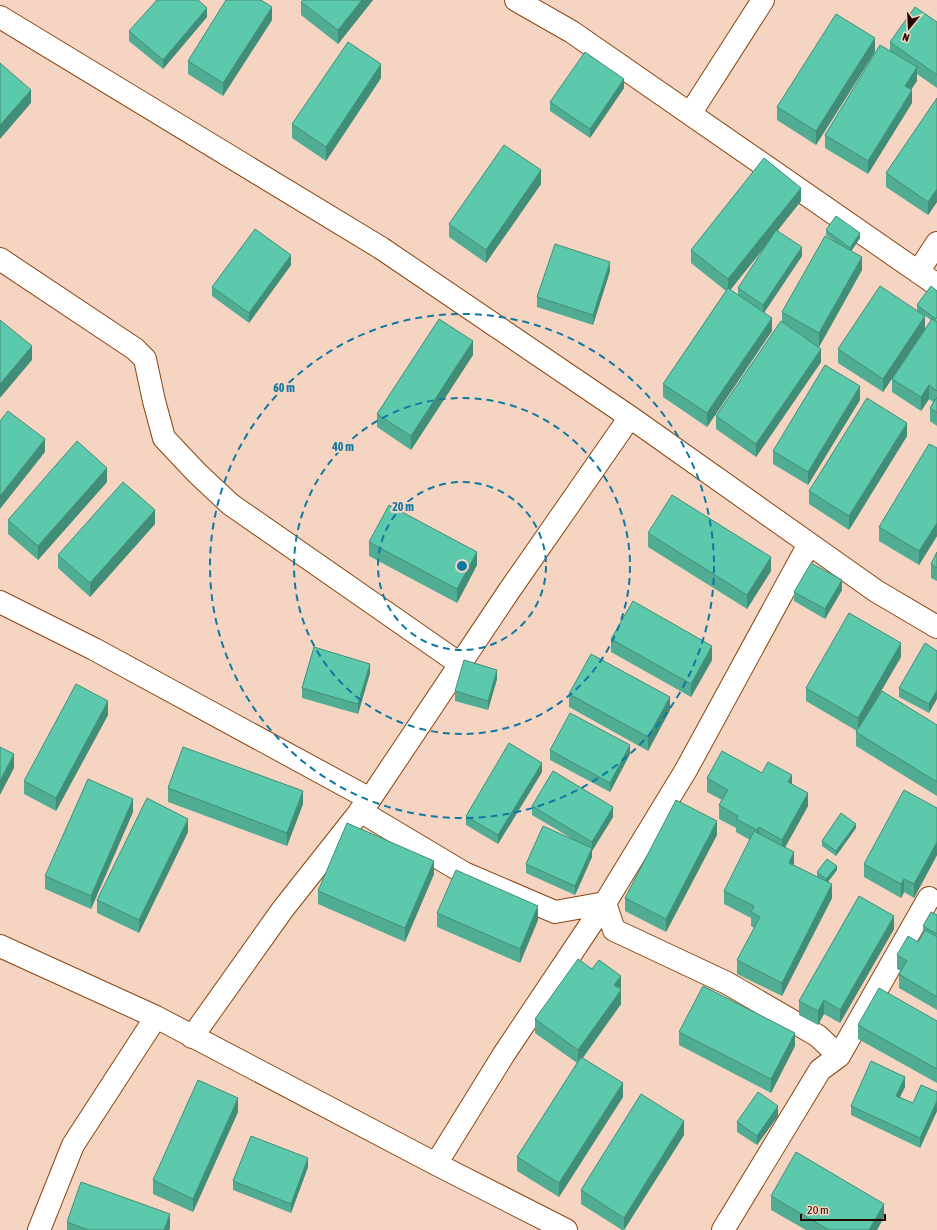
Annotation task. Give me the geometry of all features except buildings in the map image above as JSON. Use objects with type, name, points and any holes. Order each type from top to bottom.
[{"type":"street","points":[[516,0],[572,32],[937,285]]},
{"type":"street","points":[[690,114],[762,0]]},
{"type":"street","points":[[0,17],[382,248],[630,417],[876,592],[937,627]]},
{"type":"street","points":[[918,272],[937,243]]},
{"type":"street","points":[[0,259],[135,349],[145,359],[164,438],[197,473],[230,504],[460,664]]},
{"type":"street","points":[[192,1037],[283,910],[365,805],[508,591],[630,417]]},
{"type":"street","points":[[436,1164],[504,1054],[605,903],[686,770],[809,544]]},
{"type":"street","points":[[0,602],[94,649],[365,805],[464,873],[555,912],[605,903]]},
{"type":"street","points":[[723,1230],[820,1070],[839,1056],[929,898]]},
{"type":"street","points":[[605,903],[614,930],[727,983],[818,1036],[839,1056]]},
{"type":"street","points":[[0,946],[156,1017],[436,1164],[566,1230]]},
{"type":"street","points":[[39,1230],[73,1145],[156,1017]]}]
